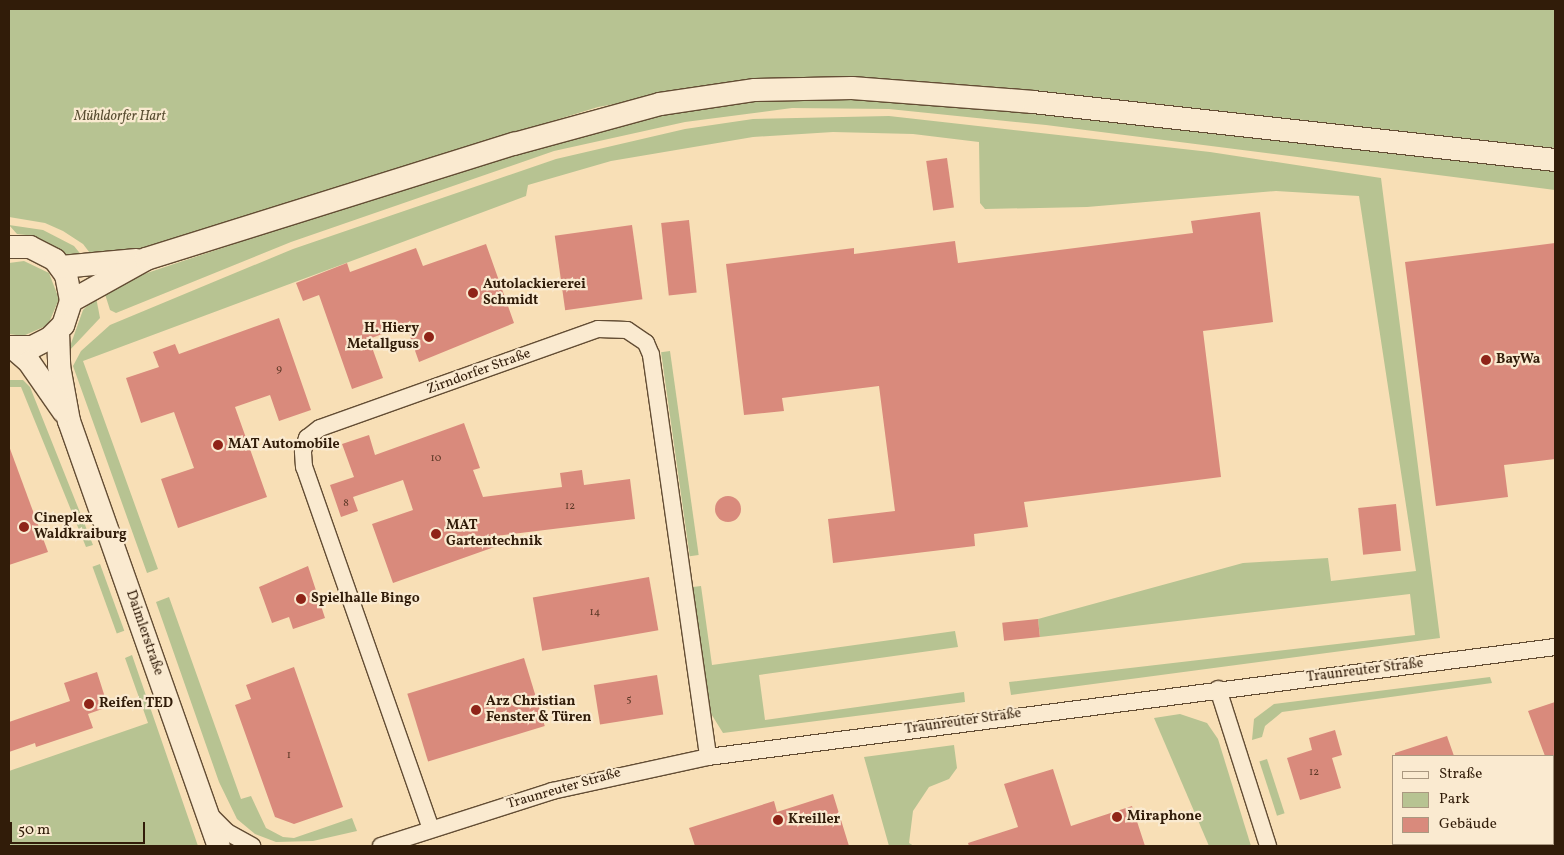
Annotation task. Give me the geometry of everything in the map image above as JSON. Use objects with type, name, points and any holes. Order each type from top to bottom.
[{"type":"main road","points":[[61,267],[146,259],[600,118],[660,104],[755,90],[852,88],[1033,102],[1555,160]]},
{"type":"main road","points":[[9,247],[39,250],[61,267],[69,283],[71,301],[58,332],[32,347],[11,347]]},
{"type":"main road","points":[[71,301],[146,259]]},
{"type":"main road","name":"Daimlerstraße","points":[[58,332],[59,366],[69,421],[219,846]]},
{"type":"main road","name":"Daimlerstraße","points":[[11,347],[29,362],[69,421]]},
{"type":"street","name":"Zirndorfer Straße","points":[[432,829],[304,467],[303,450],[307,438],[320,428],[598,329],[627,330],[646,343],[652,355],[708,757]]},
{"type":"street","name":"Traunreuter Straße","points":[[381,846],[552,791],[708,757],[1218,689],[1555,647]]},
{"type":"street","points":[[1218,689],[1268,846]]},
{"type":"street","points":[[207,812],[227,832],[252,846]]},
{"type":"green space","name":"Mühldorfer Hart","points":[[9,9],[1555,9],[1555,148],[1033,90],[892,79],[753,79],[598,107],[138,249],[93,257],[83,244],[63,231],[45,223],[9,217]]},
{"type":"green space","points":[[853,99],[1033,114],[1555,172],[1555,190],[1046,125],[889,109],[792,108],[685,122],[554,151],[291,242],[116,313],[110,310],[104,291],[138,276],[517,153],[662,114],[756,101]]},
{"type":"green space","points":[[889,116],[1210,152],[1381,178],[1440,638],[1011,695],[1009,682],[1415,635],[1410,594],[1040,637],[1038,619],[1243,563],[1328,558],[1331,581],[1416,571],[1359,196],[1276,191],[1087,207],[985,209],[980,203],[979,142],[913,134],[833,132],[753,137],[611,161],[528,185],[526,196],[83,361],[158,569],[147,573],[73,366],[81,351],[110,325],[293,249],[556,159],[685,129],[753,119]]},
{"type":"green space","points":[[9,225],[43,230],[74,246],[83,257],[69,256],[35,236],[17,234]]},
{"type":"green space","points":[[24,261],[49,273],[59,299],[48,325],[23,336],[9,334],[9,263]]},
{"type":"green space","points":[[96,297],[100,318],[68,352],[83,310]]},
{"type":"green space","points":[[670,351],[699,555],[690,556],[661,352]]},
{"type":"green space","points":[[9,380],[23,380],[30,387],[93,545],[86,547],[21,387],[9,387]]},
{"type":"green space","points":[[100,564],[124,631],[117,633],[92,567]]},
{"type":"green space","points":[[701,586],[712,665],[955,631],[958,647],[759,675],[765,720],[964,692],[965,702],[723,733],[710,712],[693,587]]},
{"type":"green space","points":[[169,597],[241,799],[251,796],[266,828],[283,837],[294,838],[352,818],[357,831],[313,841],[276,842],[255,834],[237,819],[219,782],[156,602]]},
{"type":"green space","points":[[132,655],[198,846],[9,846],[9,771],[148,723],[125,658]]},
{"type":"green space","points":[[1490,677],[1492,683],[1282,712],[1265,726],[1262,737],[1252,740],[1254,719],[1274,704]]},
{"type":"green space","points":[[1180,714],[1207,723],[1218,739],[1251,846],[1209,846],[1154,718]]},
{"type":"green space","points":[[954,745],[957,768],[949,779],[929,787],[913,811],[909,843],[914,846],[889,846],[864,757]]},
{"type":"green space","points":[[1267,759],[1285,813],[1277,816],[1259,761]]},
{"type":"building","points":[[947,158],[954,208],[933,210],[926,161]]},
{"type":"building","points":[[1260,212],[1273,322],[1203,331],[1221,477],[1024,502],[1028,527],[974,534],[975,546],[833,563],[828,519],[895,511],[879,386],[782,398],[784,411],[744,415],[726,264],[854,248],[854,254],[955,241],[958,263],[1193,233],[1191,221]]},
{"type":"building","points":[[689,220],[697,293],[669,296],[661,223]]},
{"type":"building","points":[[632,225],[642,299],[565,310],[555,236]]},
{"type":"building","name":"BayWa","points":[[1555,243],[1555,459],[1504,465],[1508,497],[1436,506],[1405,262]]},
{"type":"building","points":[[486,244],[514,323],[419,362],[406,325],[369,339],[383,378],[352,389],[319,295],[303,301],[296,283],[347,263],[350,272],[416,248],[423,266]]},
{"type":"building","name":"MAT Automobile","points":[[279,318],[311,410],[279,421],[270,395],[235,407],[267,497],[178,528],[161,479],[194,468],[174,412],[141,423],[126,378],[159,367],[153,352],[175,344],[179,354]]},
{"type":"building","points":[[464,423],[480,468],[473,470],[483,497],[562,487],[560,473],[582,470],[584,485],[630,479],[635,519],[496,536],[500,545],[393,583],[372,524],[413,510],[403,480],[353,497],[358,511],[341,517],[330,485],[354,477],[342,444],[369,435],[375,455]]},
{"type":"building","name":"Cineplex Waldkraiburg","points":[[9,446],[48,552],[9,565]]},
{"type":"building","points":[[728,496],[737,500],[741,509],[737,518],[728,522],[719,518],[715,509],[719,500]]},
{"type":"building","points":[[1396,504],[1401,551],[1363,555],[1358,508]]},
{"type":"building","name":"Spielhalle Bingo","points":[[308,566],[325,618],[293,629],[289,617],[272,623],[259,587]]},
{"type":"building","points":[[649,577],[658,630],[542,651],[533,597]]},
{"type":"building","points":[[1038,619],[1040,637],[1004,641],[1002,623]]},
{"type":"building","name":"Arz Christian Fenster & Türen","points":[[524,658],[545,726],[428,762],[407,694]]},
{"type":"building","points":[[294,667],[343,807],[294,824],[275,817],[235,705],[251,699],[246,685]]},
{"type":"building","points":[[97,672],[108,707],[88,714],[93,728],[36,747],[35,743],[9,752],[9,722],[70,701],[64,683]]},
{"type":"building","points":[[657,675],[663,715],[600,725],[594,685]]},
{"type":"building","points":[[1555,702],[1555,778],[1554,755],[1545,755],[1528,711]]},
{"type":"building","points":[[1335,730],[1342,755],[1332,758],[1341,788],[1300,800],[1287,758],[1312,750],[1309,738]]},
{"type":"building","points":[[1447,736],[1454,755],[1395,755],[1395,753]]},
{"type":"building","name":"Miraphone","points":[[1053,769],[1071,826],[1132,806],[1145,846],[969,846],[968,843],[1018,827],[1004,784]]},
{"type":"building","name":"Kreiller","points":[[833,794],[849,846],[695,846],[689,828],[774,801],[777,812]]},
{"type":"place","name":"Autolackiererei Schmidt","points":[[473,293]]},
{"type":"place","name":"H. Hiery Metallguss","points":[[429,337]]},
{"type":"place","name":"BayWa","points":[[1486,360]]},
{"type":"place","name":"MAT Automobile","points":[[218,445]]},
{"type":"place","name":"Cineplex Waldkraiburg","points":[[24,527]]},
{"type":"place","name":"MAT Gartentechnik","points":[[436,534]]},
{"type":"place","name":"Spielhalle Bingo","points":[[301,599]]},
{"type":"place","name":"Reifen TED","points":[[89,704]]},
{"type":"place","name":"Arz Christian Fenster & Türen","points":[[476,710]]},
{"type":"place","name":"Miraphone","points":[[1117,817]]},
{"type":"place","name":"Kreiller","points":[[778,820]]}]
